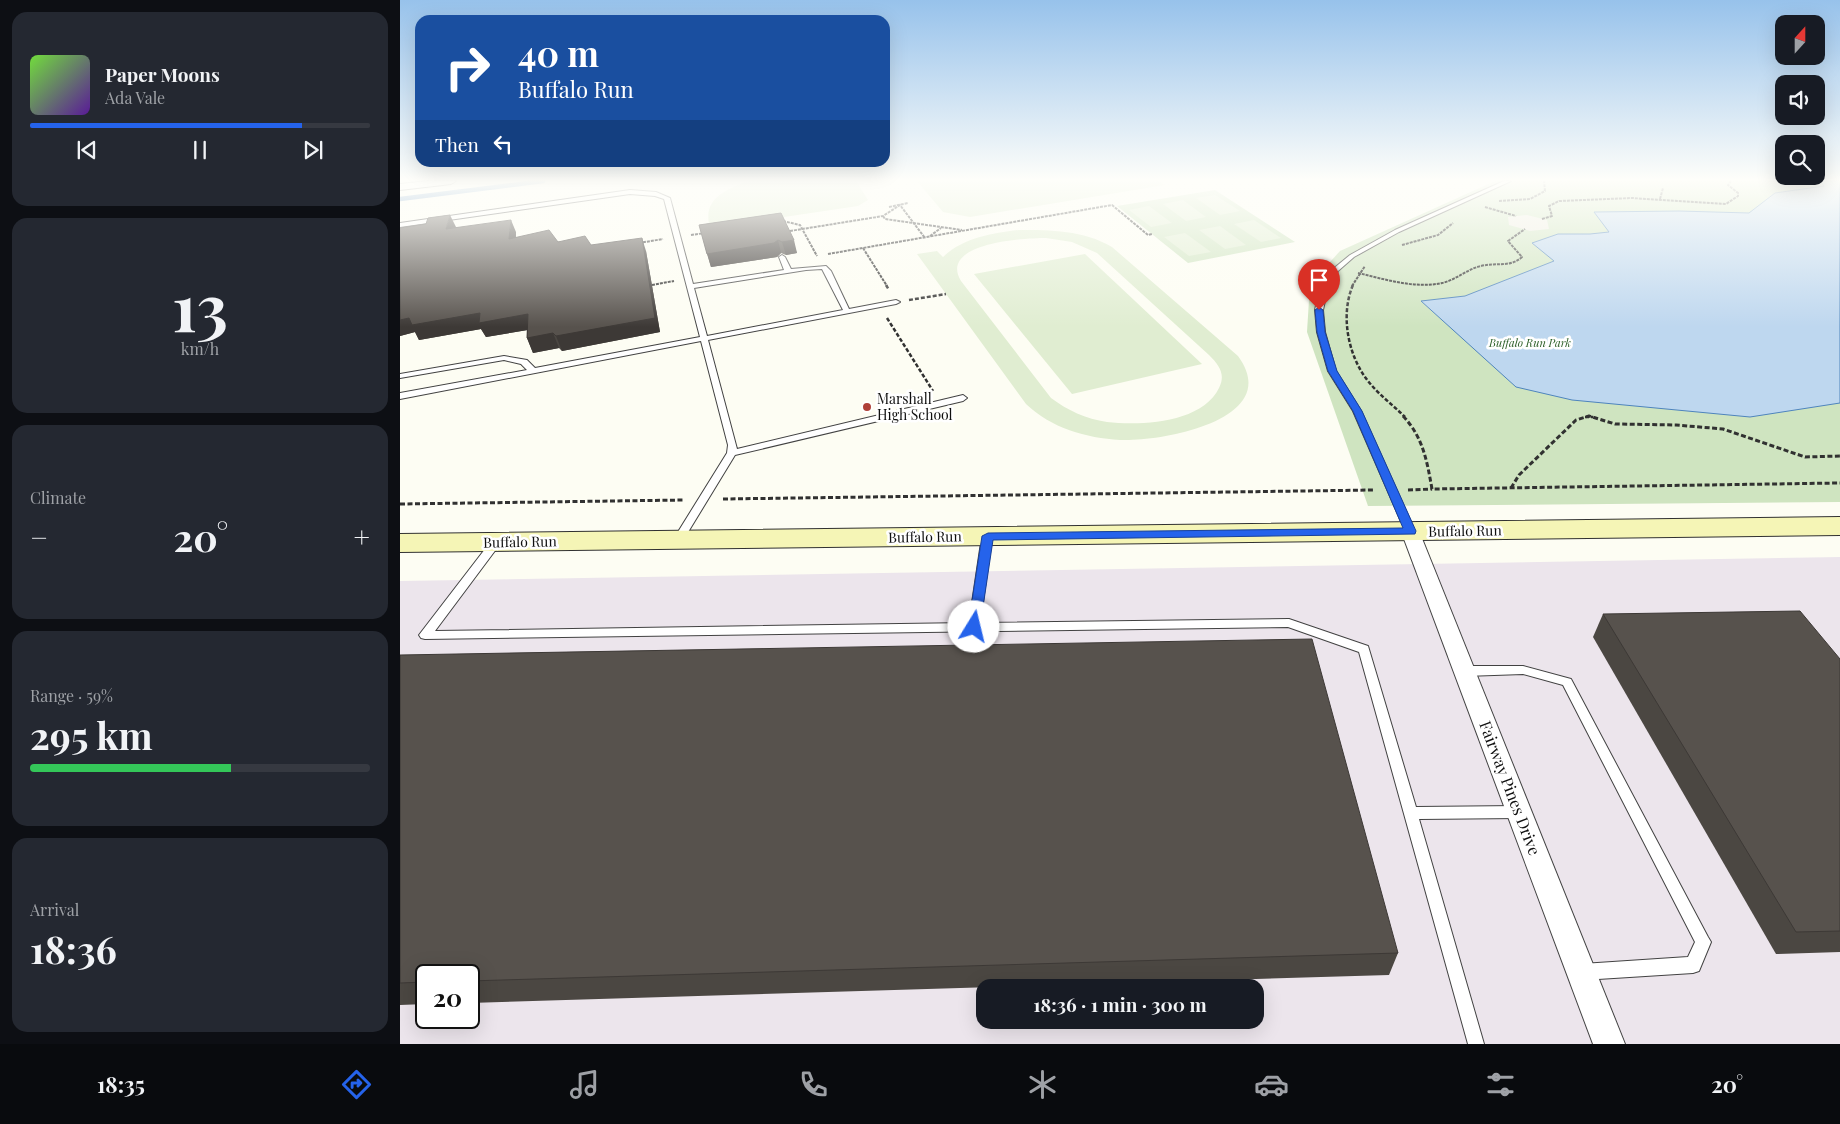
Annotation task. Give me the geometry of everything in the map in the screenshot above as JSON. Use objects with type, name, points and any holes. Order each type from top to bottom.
[{"type":"street","name":"Buffalo Run","points":[[400,544],[1840,526]]},
{"type":"street","name":"Fairway Pines Drive","points":[[1410,531],[1610,1044]]},
{"type":"lane","points":[[675,230],[732,446],[732,453],[678,540]]},
{"type":"lane","points":[[1400,230],[1352,256],[1335,270],[1322,296],[1319,310],[1321,332],[1332,371],[1358,411],[1410,531]]},
{"type":"lane","points":[[783,260],[788,270]]},
{"type":"lane","points":[[690,287],[788,270],[816,266],[824,267],[828,271],[846,311]]},
{"type":"lane","points":[[400,396],[896,302]]},
{"type":"lane","points":[[400,376],[504,358],[524,362],[532,370]]},
{"type":"lane","points":[[732,453],[963,398]]},
{"type":"lane","points":[[974,627],[988,536]]},
{"type":"lane","points":[[496,542],[425,634],[1289,623],[1364,649],[1476,1044]]},
{"type":"lane","points":[[1465,672],[1523,670],[1567,682],[1703,942],[1693,966],[1582,972]]},
{"type":"lane","points":[[1410,813],[1519,812]]},
{"type":"path","points":[[790,231],[798,230]]},
{"type":"path","points":[[803,230],[820,263],[816,266]]},
{"type":"path","points":[[919,230],[925,238]]},
{"type":"path","points":[[929,237],[938,230]]},
{"type":"path","points":[[958,230],[965,231]]},
{"type":"path","points":[[826,254],[972,230]]},
{"type":"path","points":[[1142,230],[1148,235],[1152,234]]},
{"type":"path","points":[[1396,247],[1438,235],[1445,230]]},
{"type":"path","points":[[1358,273],[1412,283],[1442,283],[1474,267],[1511,264],[1518,261],[1522,257],[1508,241],[1524,230]]},
{"type":"path","points":[[632,244],[706,233]]},
{"type":"path","points":[[863,248],[896,302],[946,294]]},
{"type":"path","points":[[783,260],[817,256]]},
{"type":"path","points":[[1370,262],[1358,273],[1348,298],[1348,333],[1358,365],[1368,381],[1406,420],[1420,440],[1432,489]]},
{"type":"path","points":[[652,285],[688,278]]},
{"type":"path","points":[[879,305],[941,403]]},
{"type":"path","points":[[1511,488],[1519,474],[1576,420],[1589,416],[1616,424],[1676,424],[1723,429],[1805,457],[1840,456]]},
{"type":"path","points":[[400,504],[1840,483]]},
{"type":"shaded area","points":[[1840,557],[1840,1044],[400,1044],[400,581]]},
{"type":"green space","points":[[1019,230],[1078,234],[1101,241],[1112,247],[1238,356],[1248,378],[1245,396],[1232,411],[1212,423],[1188,431],[1139,440],[1107,439],[1082,434],[1058,425],[1036,412],[1026,404],[917,254],[937,251],[943,257],[969,241],[989,235]],"holes":[[[1035,238],[1072,242],[1097,253],[1213,359],[1222,374],[1222,378],[1219,388],[1211,400],[1199,409],[1169,420],[1121,423],[1092,419],[1070,410],[1051,398],[961,281],[957,268],[961,258],[987,245]]]},
{"type":"green space","points":[[1147,230],[1276,230],[1295,242],[1188,263]]},
{"type":"green space","points":[[1199,230],[1225,230],[1246,245],[1225,249]]},
{"type":"green space","points":[[1243,230],[1269,230],[1281,238],[1261,242]]},
{"type":"green space","name":"Buffalo Run Park","points":[[1387,230],[1840,230],[1840,502],[1368,506],[1307,332],[1310,284],[1340,251]]},
{"type":"green space","points":[[1185,233],[1211,252],[1189,256],[1164,237]]},
{"type":"green space","points":[[1085,254],[1202,364],[1072,394],[974,274]]},
{"type":"water","points":[[1607,230],[1840,230],[1840,403],[1750,417],[1572,400],[1516,387],[1421,301],[1465,296],[1554,261],[1532,243],[1558,234],[1609,232]]},
{"type":"building","points":[[400,230],[510,230],[509,239],[549,230],[558,242],[585,236],[591,245],[642,238],[655,318],[556,336],[553,333],[527,338],[528,314],[479,323],[480,313],[412,325],[409,318],[400,320]]},
{"type":"building","points":[[700,230],[789,230],[794,240],[782,242],[778,240],[774,243],[707,254]]},
{"type":"building","points":[[1800,611],[1840,659],[1840,931],[1796,932],[1603,614]]},
{"type":"building","points":[[1312,639],[1398,953],[480,981],[480,964],[415,964],[415,982],[400,983],[400,655]]},
{"type":"place","name":"Marshall High School","points":[[867,407]]},
{"type":"route","points":[[974,627],[988,536],[1410,531],[1358,411],[1332,371],[1321,332],[1319,310]]}]
